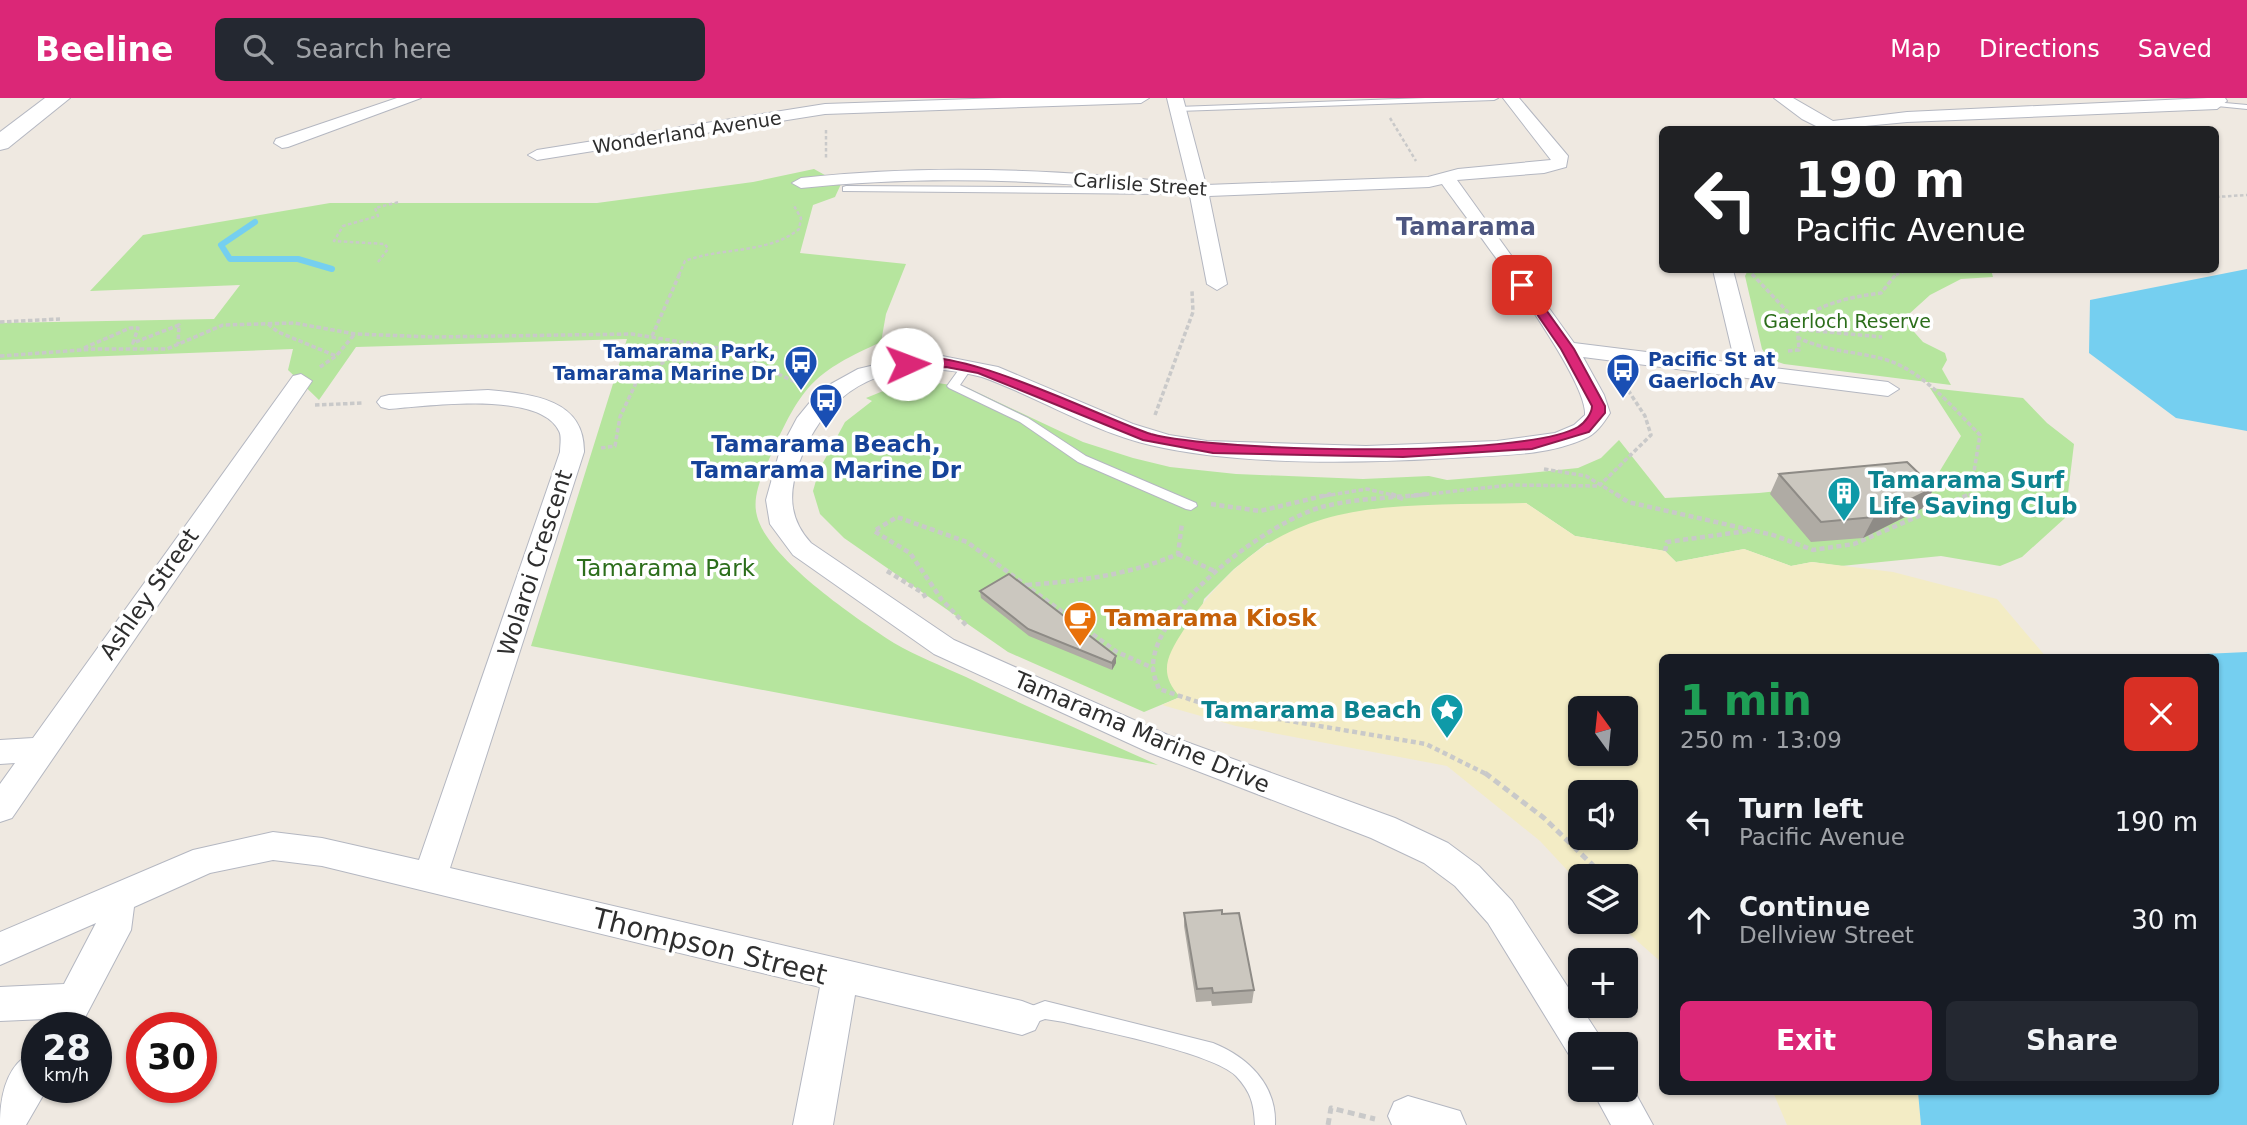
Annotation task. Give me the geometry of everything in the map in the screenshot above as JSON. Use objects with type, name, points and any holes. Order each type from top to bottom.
[{"type":"street","points":[[0,143],[59,98]]},
{"type":"street","points":[[282,143],[413,98]]},
{"type":"street","name":"Wonderland Avenue","points":[[537,155],[827,103],[1141,98]]},
{"type":"street","name":"Carlisle Street","points":[[801,183],[1100,179],[1197,191],[1429,182],[1458,174],[1544,168],[1560,163],[1559,156],[1511,98]]},
{"type":"street","points":[[1782,98],[1808,116],[1830,126]]},
{"type":"street","points":[[1848,126],[1907,117],[2220,102]]},
{"type":"street","points":[[1176,104],[1217,284]]},
{"type":"street","points":[[816,391],[893,366],[938,362],[967,366],[1147,437],[1187,446],[1259,452],[1441,452],[1532,445],[1584,430],[1598,413],[1598,406],[1568,349],[1447,178]]},
{"type":"street","points":[[1724,273],[1748,371]]},
{"type":"street","points":[[1568,349],[1888,389]]},
{"type":"street","name":"Ashley Street","points":[[0,809],[301,381]]},
{"type":"street","name":"Tamarama Marine Drive","points":[[816,391],[778,495],[784,527],[802,549],[944,647],[1159,744],[1383,828],[1436,853],[1467,876],[1500,912],[1576,1032]]},
{"type":"street","name":"Wolaroi Crescent","points":[[389,402],[509,398],[538,404],[558,415],[572,431],[572,452],[430,877]]},
{"type":"street","points":[[0,752],[39,750]]},
{"type":"street","name":"Thompson Street","points":[[0,949],[205,860],[273,846],[322,852],[840,977],[1023,1018]]},
{"type":"street","points":[[69,1012],[113,930],[118,897]]},
{"type":"street","points":[[813,1125],[840,977]]},
{"type":"street","points":[[0,1004],[60,1012]]},
{"type":"street","points":[[4,1125],[21,1096]]},
{"type":"street","points":[[1619,1102],[1633,1125]]},
{"type":"street","points":[[1408,1116],[1446,1125]]},
{"type":"lane","points":[[1176,104],[1494,98]]},
{"type":"lane","points":[[2220,102],[2240,98]]},
{"type":"lane","points":[[2220,102],[2247,107]]},
{"type":"lane","points":[[967,366],[953,386],[1024,420],[1082,459],[1191,506]]},
{"type":"lane","name":"Thompson Street","points":[[1023,1018],[1045,1010],[1063,1013],[1213,1052],[1242,1069],[1251,1080],[1265,1108],[1265,1124]]},
{"type":"path","points":[[1380,102],[1418,164]]},
{"type":"path","points":[[827,103],[826,162],[842,183]]},
{"type":"path","points":[[2219,197],[2247,195]]},
{"type":"path","points":[[652,336],[685,261],[716,251],[762,246],[789,239],[799,227],[800,213],[786,197]]},
{"type":"path","points":[[378,262],[388,248],[385,244],[334,241],[343,226],[378,216],[375,208],[399,202]]},
{"type":"path","points":[[1752,273],[1797,322]]},
{"type":"path","points":[[1799,350],[1795,329],[1797,322],[1811,310],[1846,298],[1881,293],[1897,273]]},
{"type":"path","points":[[1156,411],[1193,312],[1192,288],[1217,284]]},
{"type":"path","points":[[0,322],[60,319]]},
{"type":"path","points":[[0,356],[80,350],[167,349],[223,325],[294,323],[355,334],[434,337],[571,333],[652,336],[725,349],[816,391]]},
{"type":"path","points":[[267,324],[278,332],[336,356],[355,334]]},
{"type":"path","points":[[80,350],[130,328],[138,328],[133,343],[144,343],[171,325],[179,325],[178,345]]},
{"type":"path","points":[[1795,329],[1882,337]]},
{"type":"path","points":[[572,452],[615,446],[620,417],[636,383],[690,342]]},
{"type":"path","points":[[1599,486],[1651,435],[1645,416],[1622,381]]},
{"type":"path","points":[[283,406],[389,402]]},
{"type":"path","points":[[1592,864],[1551,822],[1456,754],[1426,744],[1219,709],[1159,690],[1153,668],[1160,642],[1175,615],[1214,571],[1261,536],[1324,506],[1537,484],[1599,486],[1628,502],[1773,535],[1813,550],[1854,544],[1969,496]]},
{"type":"path","points":[[1178,554],[1183,519],[1191,506],[1210,503],[1259,511],[1320,496],[1376,489],[1404,499]]},
{"type":"path","points":[[967,626],[942,600],[910,553],[874,531],[897,517],[967,542],[1117,652],[1153,668]]},
{"type":"path","points":[[1665,551],[1667,542],[1749,531]]},
{"type":"path","points":[[1026,585],[1112,578],[1145,569],[1178,554],[1214,571]]},
{"type":"path","points":[[877,565],[923,593],[933,610]]},
{"type":"path","points":[[1328,1125],[1331,1108],[1349,1113]]},
{"type":"green space","name":"Tamarama Park","points":[[814,169],[841,184],[835,197],[813,205],[800,253],[906,264],[886,314],[881,342],[826,372],[814,382],[793,410],[757,491],[757,516],[764,533],[815,586],[894,643],[1158,765],[531,646],[627,339],[356,347],[319,400],[288,370],[293,349],[0,360],[0,323],[214,319],[240,285],[90,291],[143,235],[330,203],[597,203],[753,182]]},
{"type":"green space","name":"Gaerloch Reserve","points":[[1746,273],[1992,273],[1993,277],[1961,279],[1930,295],[1909,314],[1900,316],[1923,342],[1945,353],[1947,360],[1942,369],[1951,385],[1784,364],[1769,359],[1762,349]]},
{"type":"green space","points":[[930,382],[966,387],[1083,442],[1133,458],[1170,467],[1236,474],[1363,479],[1429,476],[1447,480],[1519,474],[1578,468],[1601,458],[1619,440],[1665,498],[1759,493],[1938,474],[1961,436],[1930,388],[2023,398],[2047,423],[2074,444],[2065,518],[2022,557],[2000,566],[1941,556],[1841,566],[1812,562],[1791,566],[1744,549],[1676,562],[1665,551],[1575,536],[1526,503],[1267,543],[1234,569],[1204,599],[1180,697],[1144,712],[1008,652],[844,538],[820,514],[813,491],[819,470],[845,422],[872,401],[866,398],[898,385]]},
{"type":"sand","name":"Tamarama Beach","points":[[1526,503],[1575,536],[1665,551],[1676,562],[1744,549],[1791,566],[1812,562],[1893,572],[1997,599],[2044,654],[1659,654],[1659,960],[1629,934],[1638,934],[1638,864],[1568,864],[1568,871],[1540,841],[1447,766],[1236,726],[1162,705],[1180,697],[1167,672],[1169,657],[1177,640],[1218,586],[1255,553],[1293,530],[1334,516],[1423,505]]},
{"type":"sand","points":[[1774,1095],[1918,1095],[1921,1125],[1787,1125]]},
{"type":"water","points":[[2247,269],[2247,431],[2176,418],[2089,353],[2090,300]]},
{"type":"water","points":[[2247,652],[2247,1125],[1921,1125],[1918,1095],[2219,1095],[2219,654],[2204,654]]},
{"type":"building","points":[[1907,462],[1934,488],[1874,517],[1821,522],[1779,474]]},
{"type":"building","points":[[1009,574],[1116,656],[1112,663],[1028,629],[980,591]]},
{"type":"building","points":[[1222,910],[1222,914],[1239,913],[1254,990],[1213,993],[1212,988],[1197,989],[1184,913]]},
{"type":"waterway","points":[[255,222],[221,245],[230,259],[298,259],[332,269]]},
{"type":"place","name":"Tamarama Park, Tamarama Marine Dr","points":[[801,392]]},
{"type":"place","name":"Pacific St at Gaerloch Av","points":[[1623,400]]},
{"type":"place","name":"Tamarama Beach, Tamarama Marine Dr","points":[[826,430]]},
{"type":"place","name":"Tamarama Surf Life Saving Club","points":[[1844,523]]},
{"type":"place","name":"Tamarama Kiosk","points":[[1080,648]]},
{"type":"place","name":"Tamarama Beach","points":[[1447,740]]},
{"type":"district","name":"Tamarama","points":[[1466,227]]},
{"type":"route","points":[[907,364],[946,363],[981,370],[1147,437],[1187,446],[1247,451],[1403,453],[1532,445],[1584,430],[1598,413],[1598,406],[1568,349],[1522,285]]}]
